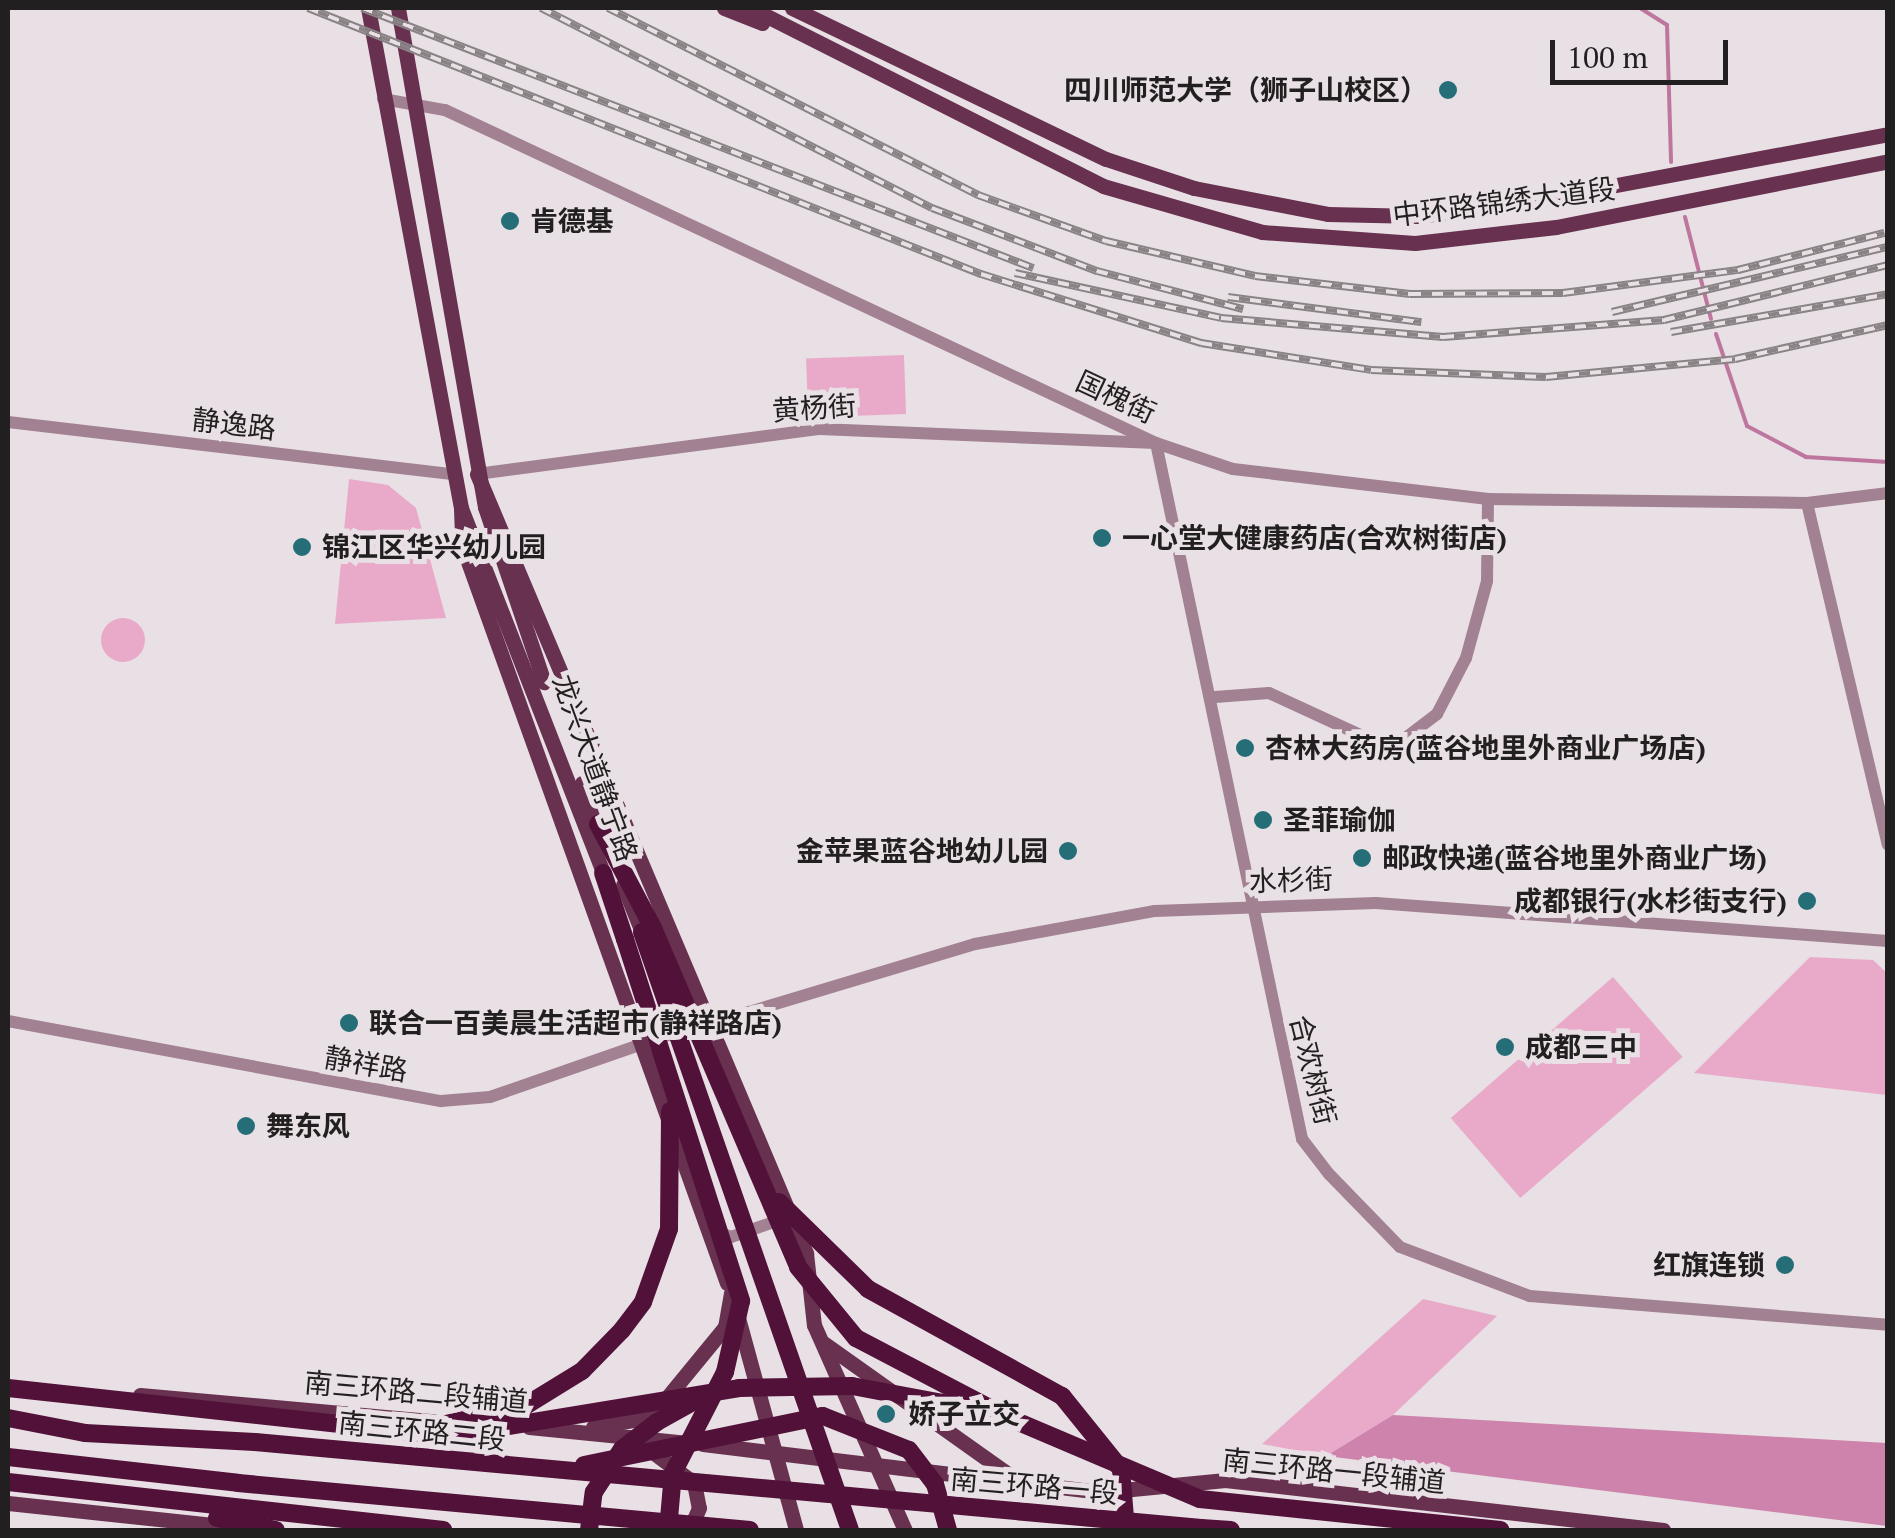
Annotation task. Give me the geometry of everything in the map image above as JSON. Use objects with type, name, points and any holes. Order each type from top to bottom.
[{"type":"highway","points":[[598,824],[850,1530]]},
{"type":"highway","points":[[603,873],[755,1163],[819,1303],[856,1338],[1009,1418],[1250,1511],[1500,1530]]},
{"type":"highway","points":[[638,934],[670,1090],[741,1300],[726,1372],[673,1472],[668,1530]]},
{"type":"highway","points":[[638,934],[838,1530]]},
{"type":"highway","points":[[370,1428],[424,1428],[525,1406],[582,1370],[622,1330],[643,1302],[669,1229],[670,1090]]},
{"type":"highway","points":[[755,1163],[823,1254],[868,1289],[1016,1364],[1095,1428],[1121,1469],[1126,1530]]},
{"type":"highway","points":[[8,1388],[370,1428],[498,1432],[707,1394],[852,1386],[1009,1418]]},
{"type":"highway","points":[[589,1530],[594,1492],[622,1449],[707,1394]]},
{"type":"highway","points":[[530,1469],[628,1462],[824,1416],[910,1450],[935,1484],[948,1530]]},
{"type":"highway","name":"南三环路二段","points":[[8,1418],[85,1433],[256,1442],[833,1496]]},
{"type":"highway","points":[[8,1457],[238,1483],[750,1530]]},
{"type":"highway","points":[[8,1482],[133,1500],[442,1530]]},
{"type":"highway","name":"南三环路一段","points":[[833,1496],[1230,1530]]},
{"type":"highway","points":[[133,1500],[276,1530]]},
{"type":"main road","name":"龙兴大道静宁路","points":[[368,8],[460,508],[603,873]]},
{"type":"main road","name":"龙兴大道静宁路","points":[[398,8],[477,474],[598,824]]},
{"type":"main road","points":[[724,8],[814,43]]},
{"type":"main road","name":"中环路锦绣大道段","points":[[751,8],[1103,186],[1198,219],[1312,238],[1415,243],[1556,227],[1888,161]]},
{"type":"main road","name":"中环路锦绣大道段","points":[[792,8],[1106,158],[1194,188],[1328,214],[1418,216],[1529,201],[1888,134]]},
{"type":"main road","points":[[810,8],[893,58]]},
{"type":"main road","points":[[477,474],[564,663],[640,874],[709,1024],[806,1253],[814,1325],[905,1530]]},
{"type":"main road","points":[[460,508],[462,544],[645,1043],[731,1293],[780,1452],[796,1530]]},
{"type":"main road","points":[[566,1429],[651,1418],[725,1327],[731,1293]]},
{"type":"main road","points":[[814,1325],[842,1358],[1013,1477]]},
{"type":"main road","name":"南三环路二段辅道","points":[[8,1380],[566,1429],[623,1439],[821,1459]]},
{"type":"main road","points":[[623,1439],[662,1455],[694,1484],[699,1508],[690,1530]]},
{"type":"main road","name":"南三环路一段辅道","points":[[821,1459],[877,1468],[1013,1477],[1147,1492],[1225,1480],[1664,1530]]},
{"type":"main road","points":[[8,1503],[263,1530]]},
{"type":"street","name":"国槐街","points":[[383,99],[412,99],[1156,443],[1311,484],[1488,499],[1807,503],[1888,493]]},
{"type":"street","name":"静逸路","points":[[8,422],[454,474]]},
{"type":"street","name":"黄杨街","points":[[477,474],[820,430],[1156,443]]},
{"type":"street","name":"合欢树街","points":[[1156,443],[1215,698],[1250,906],[1302,1139],[1400,1246],[1530,1296],[1888,1325]]},
{"type":"street","points":[[1215,698],[1270,692],[1392,749],[1437,714],[1466,658],[1487,581],[1488,499]]},
{"type":"street","points":[[1807,503],[1888,845]]},
{"type":"street","name":"水杉街","points":[[709,1024],[975,944],[1155,912],[1376,903],[1888,941]]},
{"type":"street","name":"静祥路","points":[[8,1021],[441,1102],[490,1097],[709,1024]]},
{"type":"street","points":[[703,1217],[731,1237],[790,1216]]},
{"type":"shaded area","points":[[904,355],[906,414],[808,417],[806,358]]},
{"type":"shaded area","points":[[349,479],[388,485],[416,508],[446,618],[335,624]]},
{"type":"shaded area","points":[[123,618],[138,625],[145,640],[138,655],[123,662],[108,655],[101,640],[108,625]]},
{"type":"shaded area","points":[[1810,957],[1873,960],[1887,973],[1887,1095],[1694,1073]]},
{"type":"shaded area","points":[[1613,977],[1683,1057],[1520,1198],[1451,1118]]},
{"type":"shaded area","points":[[1423,1299],[1497,1316],[1393,1415],[1326,1456],[1262,1444]]},
{"type":"shaded area","points":[[1393,1415],[1887,1443],[1887,1526],[1326,1456]]},
{"type":"waterway","points":[[1640,8],[1667,25],[1671,162]]},
{"type":"waterway","points":[[1685,217],[1711,319]]},
{"type":"waterway","points":[[1716,334],[1747,426],[1806,457],[1888,462]]},
{"type":"railway","points":[[308,8],[981,274],[1201,343],[1371,370],[1546,377],[1735,359],[1888,325]]},
{"type":"railway","points":[[362,8],[1033,268]]},
{"type":"railway","points":[[541,8],[932,208],[1097,271],[1243,309]]},
{"type":"railway","points":[[608,8],[978,195],[1106,241],[1255,276],[1410,294],[1563,293],[1738,270],[1884,233]]},
{"type":"railway","points":[[1612,312],[1888,247]]},
{"type":"railway","points":[[1015,273],[1221,318],[1443,337],[1664,320],[1888,265]]},
{"type":"railway","points":[[1671,332],[1888,294]]},
{"type":"railway","points":[[1228,297],[1421,322]]},
{"type":"place","name":"四川师范大学（狮子山校区）","points":[[1448,90]]},
{"type":"place","name":"肯德基","points":[[510,221]]},
{"type":"place","name":"一心堂大健康药店(合欢树街店)","points":[[1102,538]]},
{"type":"place","name":"锦江区华兴幼儿园","points":[[302,547]]},
{"type":"place","name":"杏林大药房(蓝谷地里外商业广场店)","points":[[1245,748]]},
{"type":"place","name":"圣菲瑜伽","points":[[1263,820]]},
{"type":"place","name":"金苹果蓝谷地幼儿园","points":[[1068,851]]},
{"type":"place","name":"邮政快递(蓝谷地里外商业广场)","points":[[1362,858]]},
{"type":"place","name":"成都银行(水杉街支行)","points":[[1807,901]]},
{"type":"place","name":"联合一百美晨生活超市(静祥路店)","points":[[349,1023]]},
{"type":"place","name":"成都三中","points":[[1505,1047]]},
{"type":"place","name":"舞东风","points":[[246,1126]]},
{"type":"place","name":"红旗连锁","points":[[1785,1265]]},
{"type":"place","name":"娇子立交","points":[[886,1414]]}]
